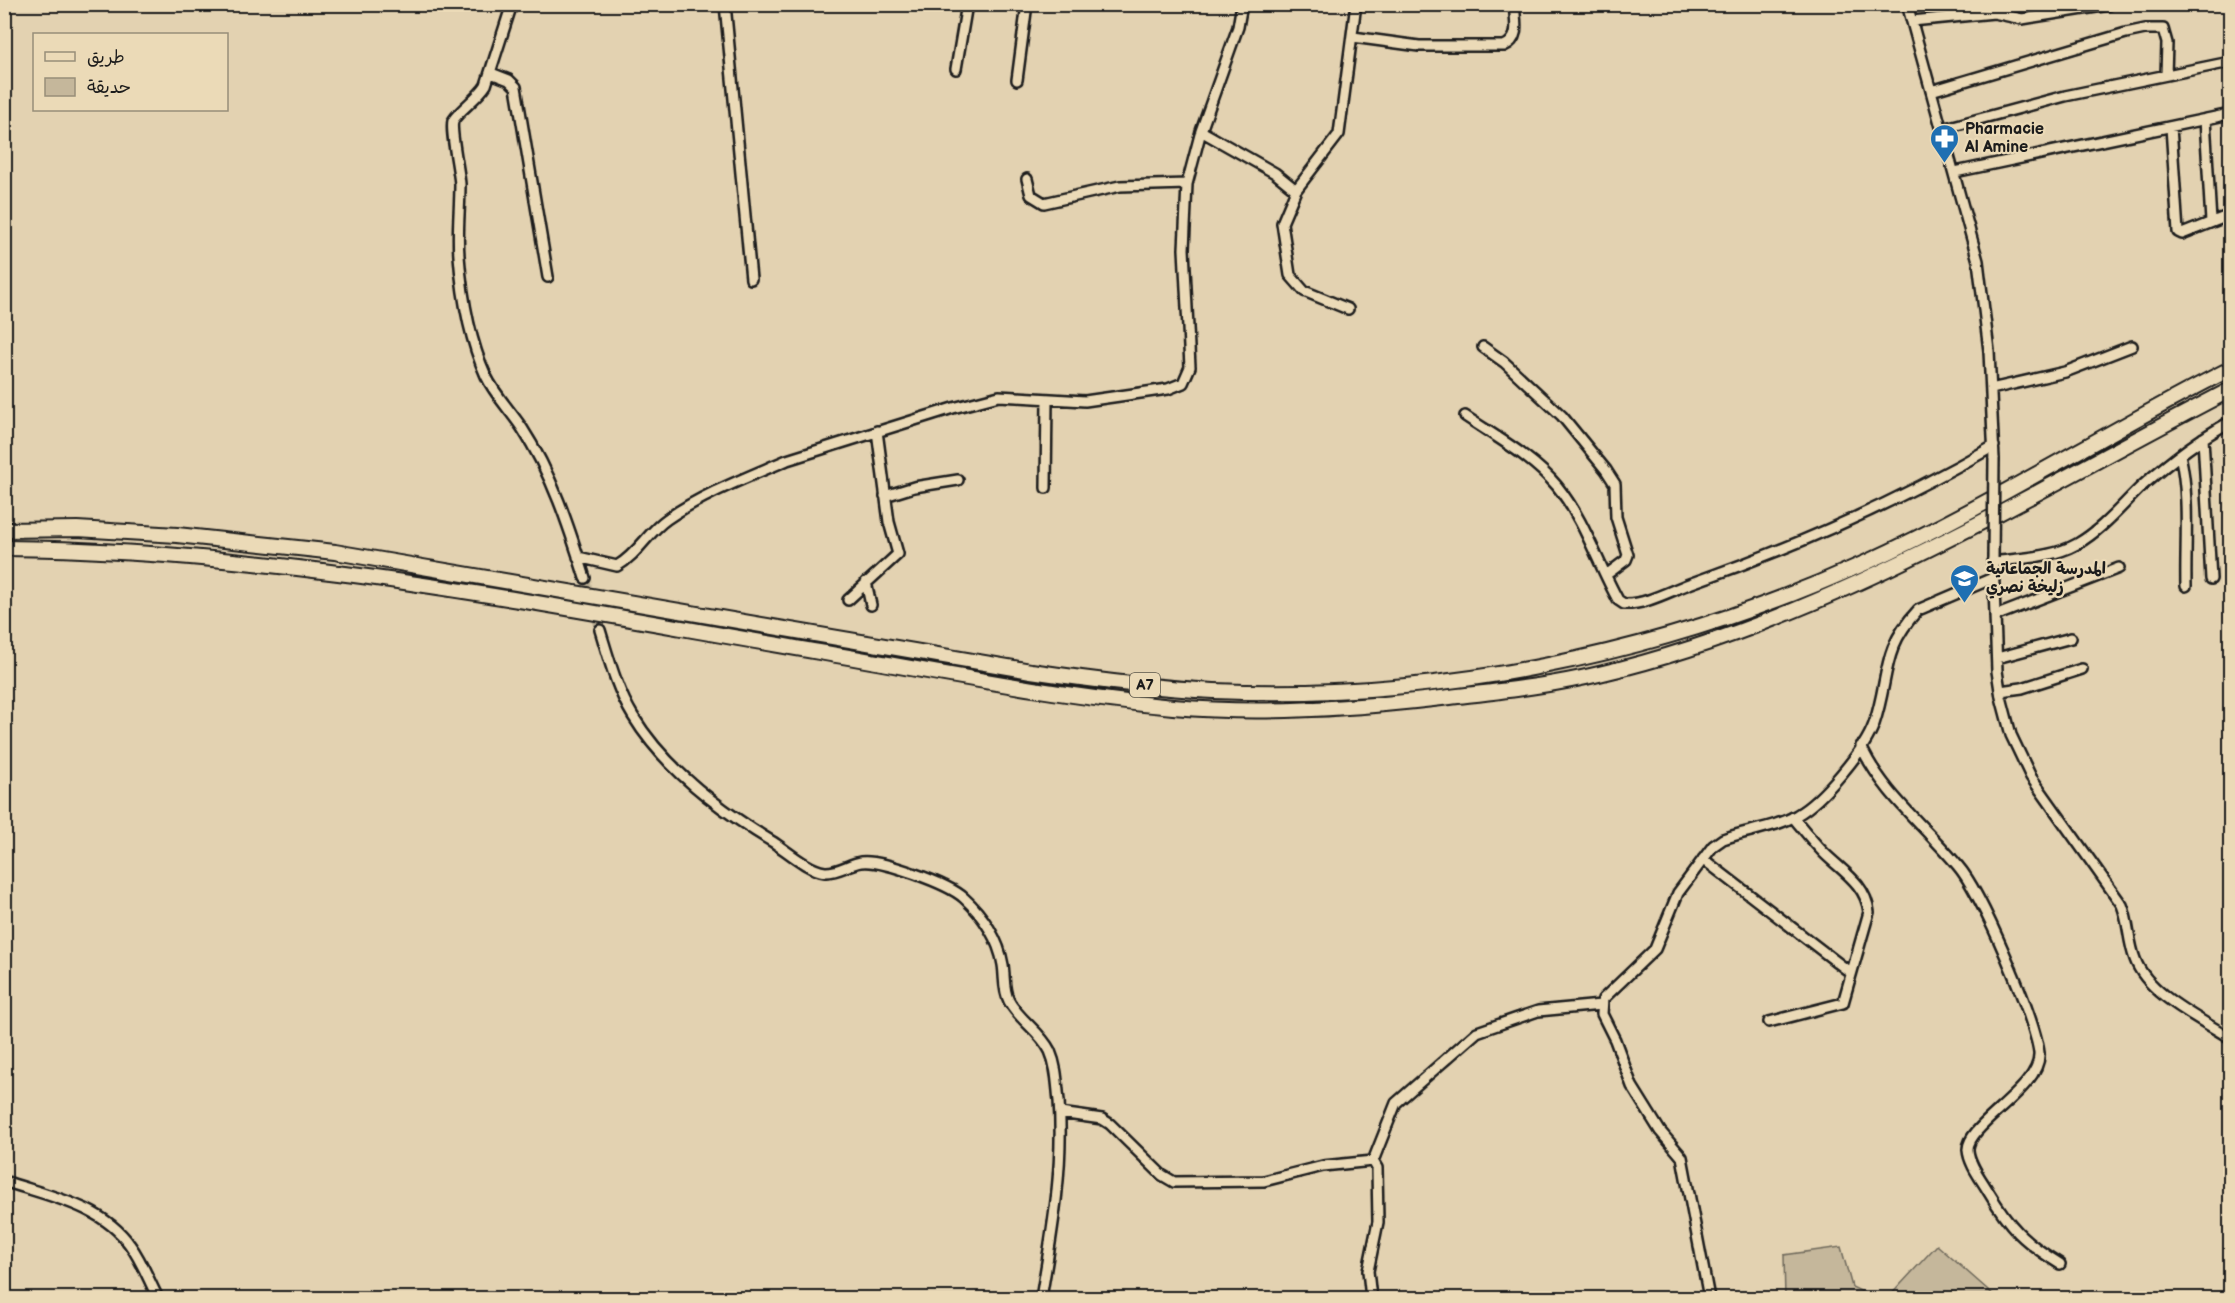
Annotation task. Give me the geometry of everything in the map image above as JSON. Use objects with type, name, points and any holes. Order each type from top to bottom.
[{"type":"highway","name":"A7","points":[[4,530],[77,529],[165,534],[335,552],[1031,671],[1116,683],[1215,691],[1389,687],[1501,675],[1604,654],[1670,637],[1786,596],[1865,563],[1926,532],[2230,369]]},
{"type":"highway","name":"A7","points":[[4,548],[160,553],[352,573],[1070,696],[1225,710],[1388,705],[1514,690],[1599,674],[1740,633],[1890,570],[2230,390]]},
{"type":"street","points":[[512,4],[491,73],[479,96],[457,115],[452,124],[459,170],[459,258],[462,283],[476,346],[486,375],[499,399],[522,429],[546,474],[562,507],[585,578]]},
{"type":"street","points":[[725,4],[751,279]]},
{"type":"street","points":[[956,69],[967,4]]},
{"type":"street","points":[[1017,80],[1027,4]]},
{"type":"street","points":[[578,556],[617,566],[637,552],[667,519],[730,485],[787,460],[999,396],[1085,401],[1118,398],[1177,387],[1188,376],[1190,356],[1184,249],[1187,184],[1201,131],[1238,27],[1242,4]]},
{"type":"street","points":[[1348,309],[1304,291],[1290,275],[1282,223],[1296,190],[1339,134],[1344,80],[1353,37],[1356,4]]},
{"type":"street","points":[[1353,37],[1419,46],[1504,46],[1510,43],[1515,34],[1514,4]]},
{"type":"street","points":[[1907,4],[1955,172],[1982,285],[1994,446],[1993,578],[1997,658],[2000,691],[2011,735],[2031,777],[2122,905],[2127,917],[2134,957],[2142,974],[2190,1014],[2230,1038]]},
{"type":"street","points":[[1912,21],[1994,12],[2022,19],[2109,4]]},
{"type":"street","points":[[1931,91],[2126,33],[2156,28],[2163,29],[2166,37],[2166,75]]},
{"type":"street","points":[[1942,129],[2065,96],[2230,62]]},
{"type":"street","points":[[491,73],[509,80],[516,87],[548,277]]},
{"type":"street","points":[[1955,172],[2230,114]]},
{"type":"street","points":[[2205,119],[2211,222]]},
{"type":"street","points":[[2171,127],[2178,232],[2182,234],[2230,215]]},
{"type":"street","points":[[1201,131],[1275,173],[1296,190]]},
{"type":"street","points":[[1027,178],[1031,195],[1044,203],[1120,186],[1187,184]]},
{"type":"street","points":[[1991,389],[2065,372],[2132,346]]},
{"type":"street","points":[[1483,347],[1504,362],[1562,416],[1612,479],[1617,495],[1616,517],[1628,555],[1626,560],[1606,575]]},
{"type":"street","points":[[1046,488],[1047,399]]},
{"type":"street","points":[[1466,416],[1533,464],[1557,486],[1582,525],[1620,603],[1636,603],[1712,576],[1854,519],[1926,485],[1994,446]]},
{"type":"street","points":[[1993,560],[2051,553],[2076,544],[2104,525],[2142,487],[2180,455],[2230,422]]},
{"type":"street","points":[[848,600],[898,554],[885,496],[877,431]]},
{"type":"street","points":[[2203,438],[2211,579]]},
{"type":"street","points":[[2180,455],[2187,501],[2184,530],[2186,586]]},
{"type":"street","points":[[885,496],[914,487],[958,480]]},
{"type":"street","points":[[1995,616],[2119,568]]},
{"type":"street","points":[[1709,1299],[1682,1157],[1660,1131],[1632,1086],[1615,1040],[1602,1014],[1603,999],[1655,949],[1678,893],[1703,859],[1723,839],[1793,817],[1833,783],[1874,725],[1890,650],[1918,610],[1993,578]]},
{"type":"street","points":[[866,582],[872,605]]},
{"type":"street","points":[[600,630],[613,673],[633,716],[673,766],[709,796],[765,837],[825,872],[862,862],[873,862],[953,889],[970,903],[995,939],[1004,966],[1008,1000],[1049,1049],[1055,1063],[1060,1113],[1056,1209],[1041,1299]]},
{"type":"street","points":[[1997,658],[2071,638]]},
{"type":"street","points":[[2000,691],[2022,688],[2082,669]]},
{"type":"street","points":[[1861,746],[1867,760],[1911,817],[1969,879],[2016,983],[2036,1041],[2038,1063],[2019,1090],[1981,1128],[1970,1143],[1968,1150],[1981,1179],[2008,1225],[2035,1249],[2060,1264]]},
{"type":"street","points":[[1769,1022],[1819,1008],[1840,1005],[1845,998],[1869,912],[1866,898],[1853,879],[1823,852],[1793,817]]},
{"type":"street","points":[[1703,859],[1851,973]]},
{"type":"street","points":[[1373,1161],[1396,1103],[1477,1032],[1538,1011],[1601,1005]]},
{"type":"street","points":[[1060,1113],[1102,1119],[1110,1124],[1162,1175],[1174,1182],[1264,1181],[1302,1169],[1373,1161]]},
{"type":"street","points":[[1371,1299],[1368,1272],[1378,1222],[1377,1168],[1373,1161]]},
{"type":"street","points":[[4,1181],[81,1206],[98,1216],[130,1244],[158,1299]]},
{"type":"green space","points":[[1937,1245],[1996,1297],[1888,1298]]},
{"type":"green space","points":[[1841,1247],[1852,1287],[1875,1298],[1785,1298],[1784,1255]]},
{"type":"tunnel","points":[[585,578],[600,630]]},
{"type":"place","name":"Pharmacie Al Amine","points":[[1944,164]]},
{"type":"place","name":"المدرسة الجماعاتية زليخة نصري","points":[[1965,604]]}]
